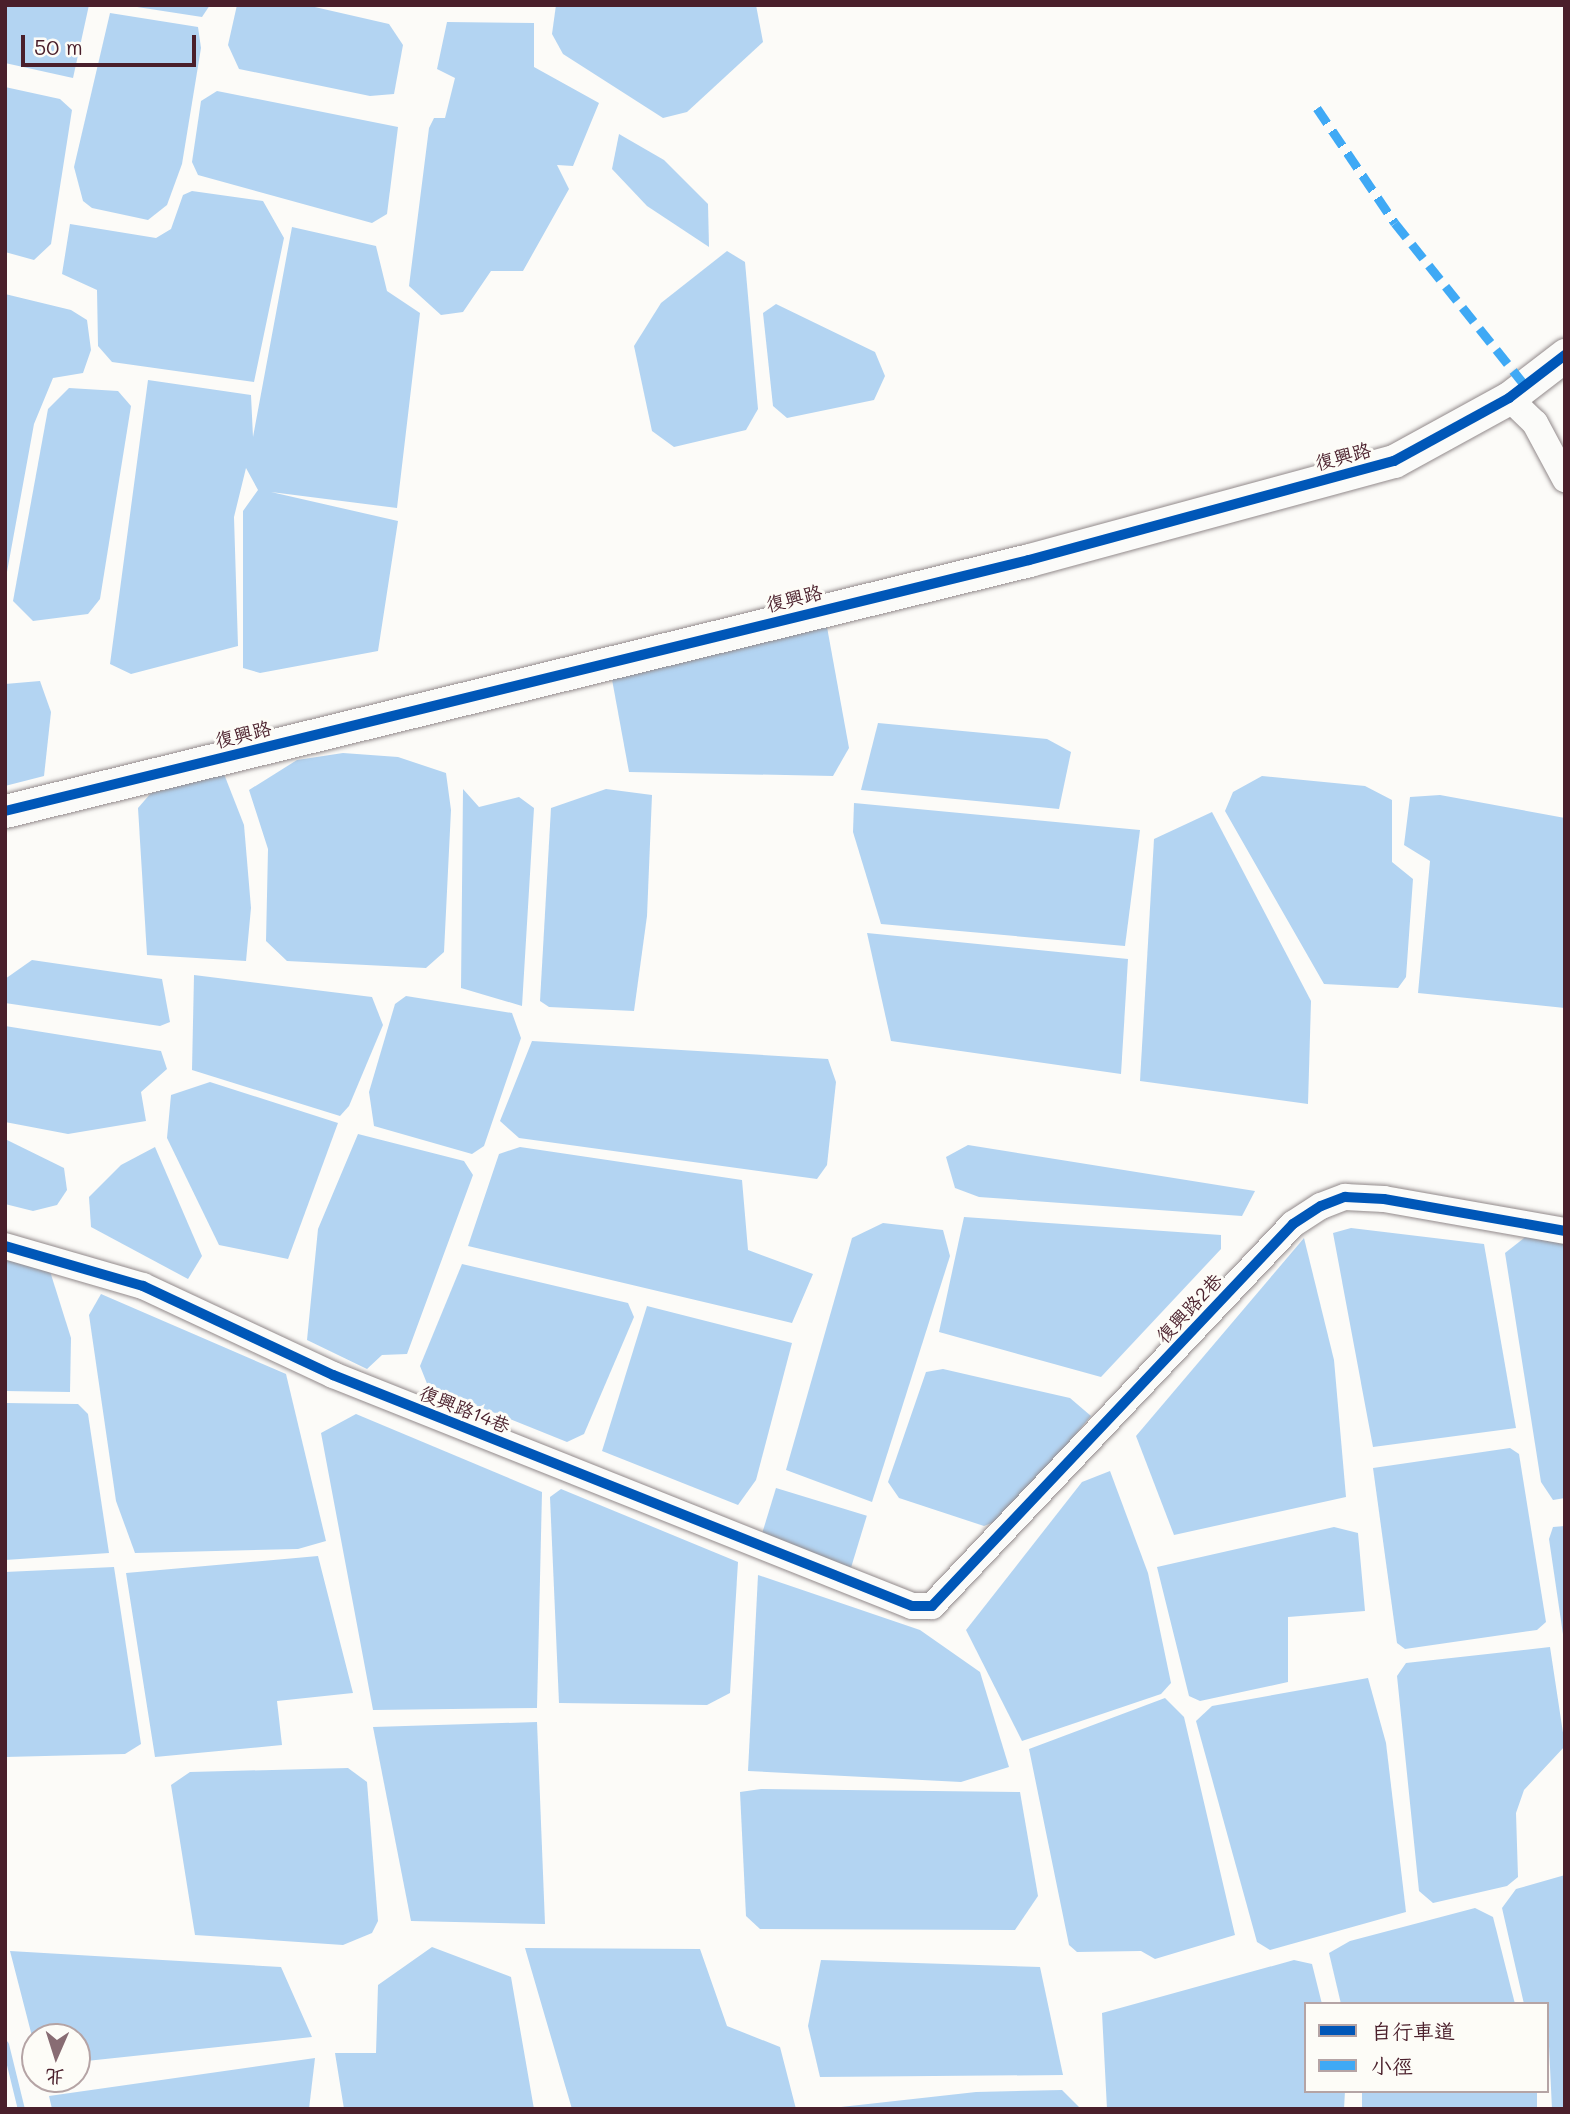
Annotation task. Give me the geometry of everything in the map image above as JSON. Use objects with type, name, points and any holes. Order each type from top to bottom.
[{"type":"street","name":"復興路","points":[[5,811],[1029,560],[1394,461],[1509,398],[1565,355]]},
{"type":"street","points":[[1509,398],[1535,423],[1565,479]]},
{"type":"street","name":"復興路2巷","points":[[912,1606],[932,1606],[948,1594],[1293,1224],[1321,1206],[1345,1197],[1384,1199],[1565,1231]]},
{"type":"street","name":"復興路14巷","points":[[5,1246],[143,1286],[333,1375],[912,1606]]},
{"type":"water","points":[[5,5],[89,5],[73,78],[5,63]]},
{"type":"water","points":[[124,5],[210,5],[202,17]]},
{"type":"water","points":[[237,5],[306,5],[389,24],[403,45],[394,94],[370,96],[239,69],[228,45]]},
{"type":"water","points":[[556,5],[756,5],[763,42],[687,112],[663,118],[563,54],[552,34]]},
{"type":"water","points":[[110,13],[198,27],[201,48],[182,164],[167,205],[148,220],[92,208],[83,201],[74,167]]},
{"type":"water","points":[[447,22],[534,23],[534,67],[599,103],[573,166],[557,165],[569,189],[523,271],[491,271],[463,312],[441,315],[409,286],[429,128],[434,118],[445,118],[455,78],[437,69]]},
{"type":"water","points":[[5,87],[60,99],[72,110],[51,244],[34,260],[5,252]]},
{"type":"water","points":[[217,91],[398,127],[387,214],[372,223],[198,175],[192,162],[201,101]]},
{"type":"water","points":[[619,134],[664,160],[708,204],[709,247],[647,206],[612,169]]},
{"type":"water","points":[[192,191],[263,201],[284,238],[254,382],[112,362],[98,346],[97,290],[62,274],[70,224],[156,238],[171,229],[183,195]]},
{"type":"water","points":[[292,227],[376,246],[387,291],[420,313],[397,508],[271,492],[398,521],[378,651],[260,673],[243,668],[243,511],[258,490],[246,468],[234,517],[238,646],[131,674],[110,664],[148,380],[251,395],[253,437]]},
{"type":"water","points":[[727,251],[745,262],[758,409],[746,430],[674,447],[652,431],[634,346],[661,303]]},
{"type":"water","points":[[5,294],[71,310],[87,320],[91,350],[83,373],[53,378],[34,424],[5,583]]},
{"type":"water","points":[[776,304],[875,352],[885,376],[874,400],[787,418],[773,406],[763,313]]},
{"type":"water","points":[[69,388],[118,391],[131,406],[100,599],[88,614],[33,621],[13,601],[48,409]]},
{"type":"water","points":[[827,627],[849,748],[833,776],[629,772],[611,674]]},
{"type":"water","points":[[40,681],[51,712],[44,776],[5,786],[5,684]]},
{"type":"water","points":[[878,723],[1047,739],[1071,752],[1059,809],[861,790]]},
{"type":"water","points":[[343,753],[398,757],[446,773],[451,810],[444,952],[426,968],[287,961],[266,941],[268,849],[249,790],[297,760]]},
{"type":"water","points":[[224,774],[244,825],[251,908],[246,961],[147,955],[138,808],[151,793]]},
{"type":"water","points":[[1262,776],[1365,786],[1392,800],[1392,862],[1413,879],[1406,977],[1398,988],[1324,984],[1225,811],[1233,792]]},
{"type":"water","points":[[463,789],[479,807],[519,797],[534,808],[522,1006],[461,988]]},
{"type":"water","points":[[606,789],[652,795],[647,916],[634,1011],[549,1007],[540,1001],[551,808]]},
{"type":"water","points":[[1440,795],[1565,818],[1565,1008],[1418,993],[1430,861],[1404,845],[1410,797]]},
{"type":"water","points":[[854,803],[1140,830],[1125,946],[881,924],[853,832]]},
{"type":"water","points":[[1212,812],[1311,1001],[1308,1104],[1140,1081],[1154,839]]},
{"type":"water","points":[[867,933],[1128,959],[1121,1074],[891,1041]]},
{"type":"water","points":[[32,960],[162,979],[170,1022],[160,1026],[5,1003],[5,979]]},
{"type":"water","points":[[194,975],[372,997],[383,1025],[349,1106],[340,1116],[192,1070]]},
{"type":"water","points":[[406,996],[512,1013],[521,1038],[484,1146],[472,1154],[374,1126],[369,1092],[395,1004]]},
{"type":"water","points":[[5,1026],[161,1051],[167,1069],[141,1092],[146,1121],[68,1134],[5,1122]]},
{"type":"water","points":[[532,1041],[828,1059],[836,1082],[827,1165],[817,1179],[519,1138],[500,1121]]},
{"type":"water","points":[[210,1082],[338,1123],[288,1259],[219,1245],[167,1138],[171,1095]]},
{"type":"water","points":[[358,1134],[464,1161],[473,1175],[407,1354],[382,1355],[367,1369],[307,1340],[318,1229]]},
{"type":"water","points":[[5,1139],[64,1168],[67,1190],[57,1205],[33,1211],[5,1204]]},
{"type":"water","points":[[968,1145],[1255,1191],[1242,1216],[979,1197],[955,1188],[946,1157]]},
{"type":"water","points":[[155,1147],[202,1256],[188,1279],[91,1227],[89,1197],[121,1165]]},
{"type":"water","points":[[520,1147],[742,1180],[748,1250],[813,1274],[792,1323],[468,1246],[499,1154]]},
{"type":"water","points":[[964,1217],[1221,1235],[1221,1249],[1101,1377],[939,1332]]},
{"type":"water","points":[[883,1223],[943,1230],[950,1256],[872,1502],[786,1470],[852,1238]]},
{"type":"water","points":[[1351,1228],[1484,1244],[1516,1428],[1373,1447],[1333,1233]]},
{"type":"water","points":[[1529,1234],[1565,1240],[1565,1498],[1553,1500],[1541,1482],[1505,1253]]},
{"type":"water","points":[[1304,1238],[1334,1360],[1346,1497],[1174,1535],[1136,1436]]},
{"type":"water","points":[[5,1257],[49,1268],[71,1338],[70,1392],[5,1391]]},
{"type":"water","points":[[462,1264],[628,1303],[634,1317],[584,1434],[567,1442],[428,1386],[420,1366]]},
{"type":"water","points":[[101,1294],[286,1374],[326,1541],[298,1549],[135,1553],[116,1501],[89,1315]]},
{"type":"water","points":[[647,1306],[792,1343],[756,1480],[738,1505],[602,1451]]},
{"type":"water","points":[[943,1369],[1070,1398],[1091,1416],[1005,1518],[984,1526],[899,1498],[888,1482],[926,1372]]},
{"type":"water","points":[[5,1403],[78,1404],[88,1414],[109,1553],[5,1560]]},
{"type":"water","points":[[356,1414],[542,1492],[537,1708],[373,1710],[321,1433]]},
{"type":"water","points":[[1510,1448],[1519,1454],[1546,1622],[1537,1630],[1405,1649],[1397,1643],[1373,1468]]},
{"type":"water","points":[[1110,1471],[1148,1573],[1171,1683],[1161,1694],[1022,1741],[966,1630],[1082,1482]]},
{"type":"water","points":[[776,1488],[867,1516],[851,1567],[760,1540]]},
{"type":"water","points":[[561,1489],[738,1562],[730,1693],[707,1705],[559,1703],[550,1497]]},
{"type":"water","points":[[1565,1526],[1565,1648],[1549,1539],[1553,1527]]},
{"type":"water","points":[[1334,1527],[1358,1533],[1365,1611],[1288,1617],[1288,1682],[1200,1701],[1189,1696],[1157,1567]]},
{"type":"water","points":[[318,1556],[353,1693],[277,1701],[282,1745],[155,1757],[126,1573]]},
{"type":"water","points":[[114,1567],[141,1744],[125,1754],[5,1757],[5,1572]]},
{"type":"water","points":[[758,1575],[920,1630],[980,1672],[1009,1767],[961,1782],[748,1771]]},
{"type":"water","points":[[1550,1647],[1565,1746],[1524,1790],[1516,1813],[1518,1877],[1507,1886],[1433,1903],[1419,1891],[1397,1676],[1406,1663]]},
{"type":"water","points":[[1368,1678],[1386,1743],[1406,1912],[1270,1950],[1257,1942],[1196,1721],[1212,1706]]},
{"type":"water","points":[[1165,1698],[1184,1717],[1235,1935],[1155,1959],[1141,1951],[1077,1952],[1069,1945],[1029,1749]]},
{"type":"water","points":[[537,1722],[545,1924],[411,1921],[373,1727]]},
{"type":"water","points":[[348,1768],[367,1782],[378,1921],[372,1933],[343,1945],[195,1935],[171,1785],[190,1772]]},
{"type":"water","points":[[761,1789],[1020,1792],[1038,1896],[1015,1930],[760,1929],[746,1916],[740,1792]]},
{"type":"water","points":[[1565,1875],[1565,2109],[1552,2109],[1549,2002],[1524,2002],[1502,1908],[1516,1889]]},
{"type":"water","points":[[1475,1908],[1493,1917],[1514,2002],[1341,2002],[1329,1953],[1350,1941]]},
{"type":"water","points":[[432,1947],[511,1977],[534,2109],[344,2109],[335,2053],[376,2053],[378,1985]]},
{"type":"water","points":[[525,1948],[700,1949],[727,2026],[780,2047],[796,2109],[572,2109]]},
{"type":"water","points":[[10,1951],[281,1967],[312,2037],[91,2061],[91,2023],[29,2023]]},
{"type":"water","points":[[821,1960],[1040,1967],[1063,2075],[820,2077],[808,2026]]},
{"type":"water","points":[[1294,1960],[1312,1964],[1322,2002],[1304,2002],[1304,2093],[1345,2093],[1344,2109],[1107,2109],[1102,2013]]},
{"type":"water","points":[[315,2058],[309,2109],[52,2109],[49,2096],[91,2093],[91,2090]]},
{"type":"water","points":[[1062,2090],[1081,2109],[823,2109],[976,2092]]},
{"type":"water","points":[[1362,2093],[1537,2093],[1537,2109],[1362,2109]]},
{"type":"waterway","points":[[5,2044],[21,2109]]},
{"type":"marked path","points":[[1317,108],[1395,223],[1525,385]]},
{"type":"cycle path","points":[[5,811],[1029,560],[1394,461],[1509,398],[1565,355]]},
{"type":"cycle path","points":[[5,1246],[143,1286],[333,1375],[912,1606],[932,1606],[1293,1224],[1321,1206],[1345,1197],[1384,1199],[1565,1231]]}]
